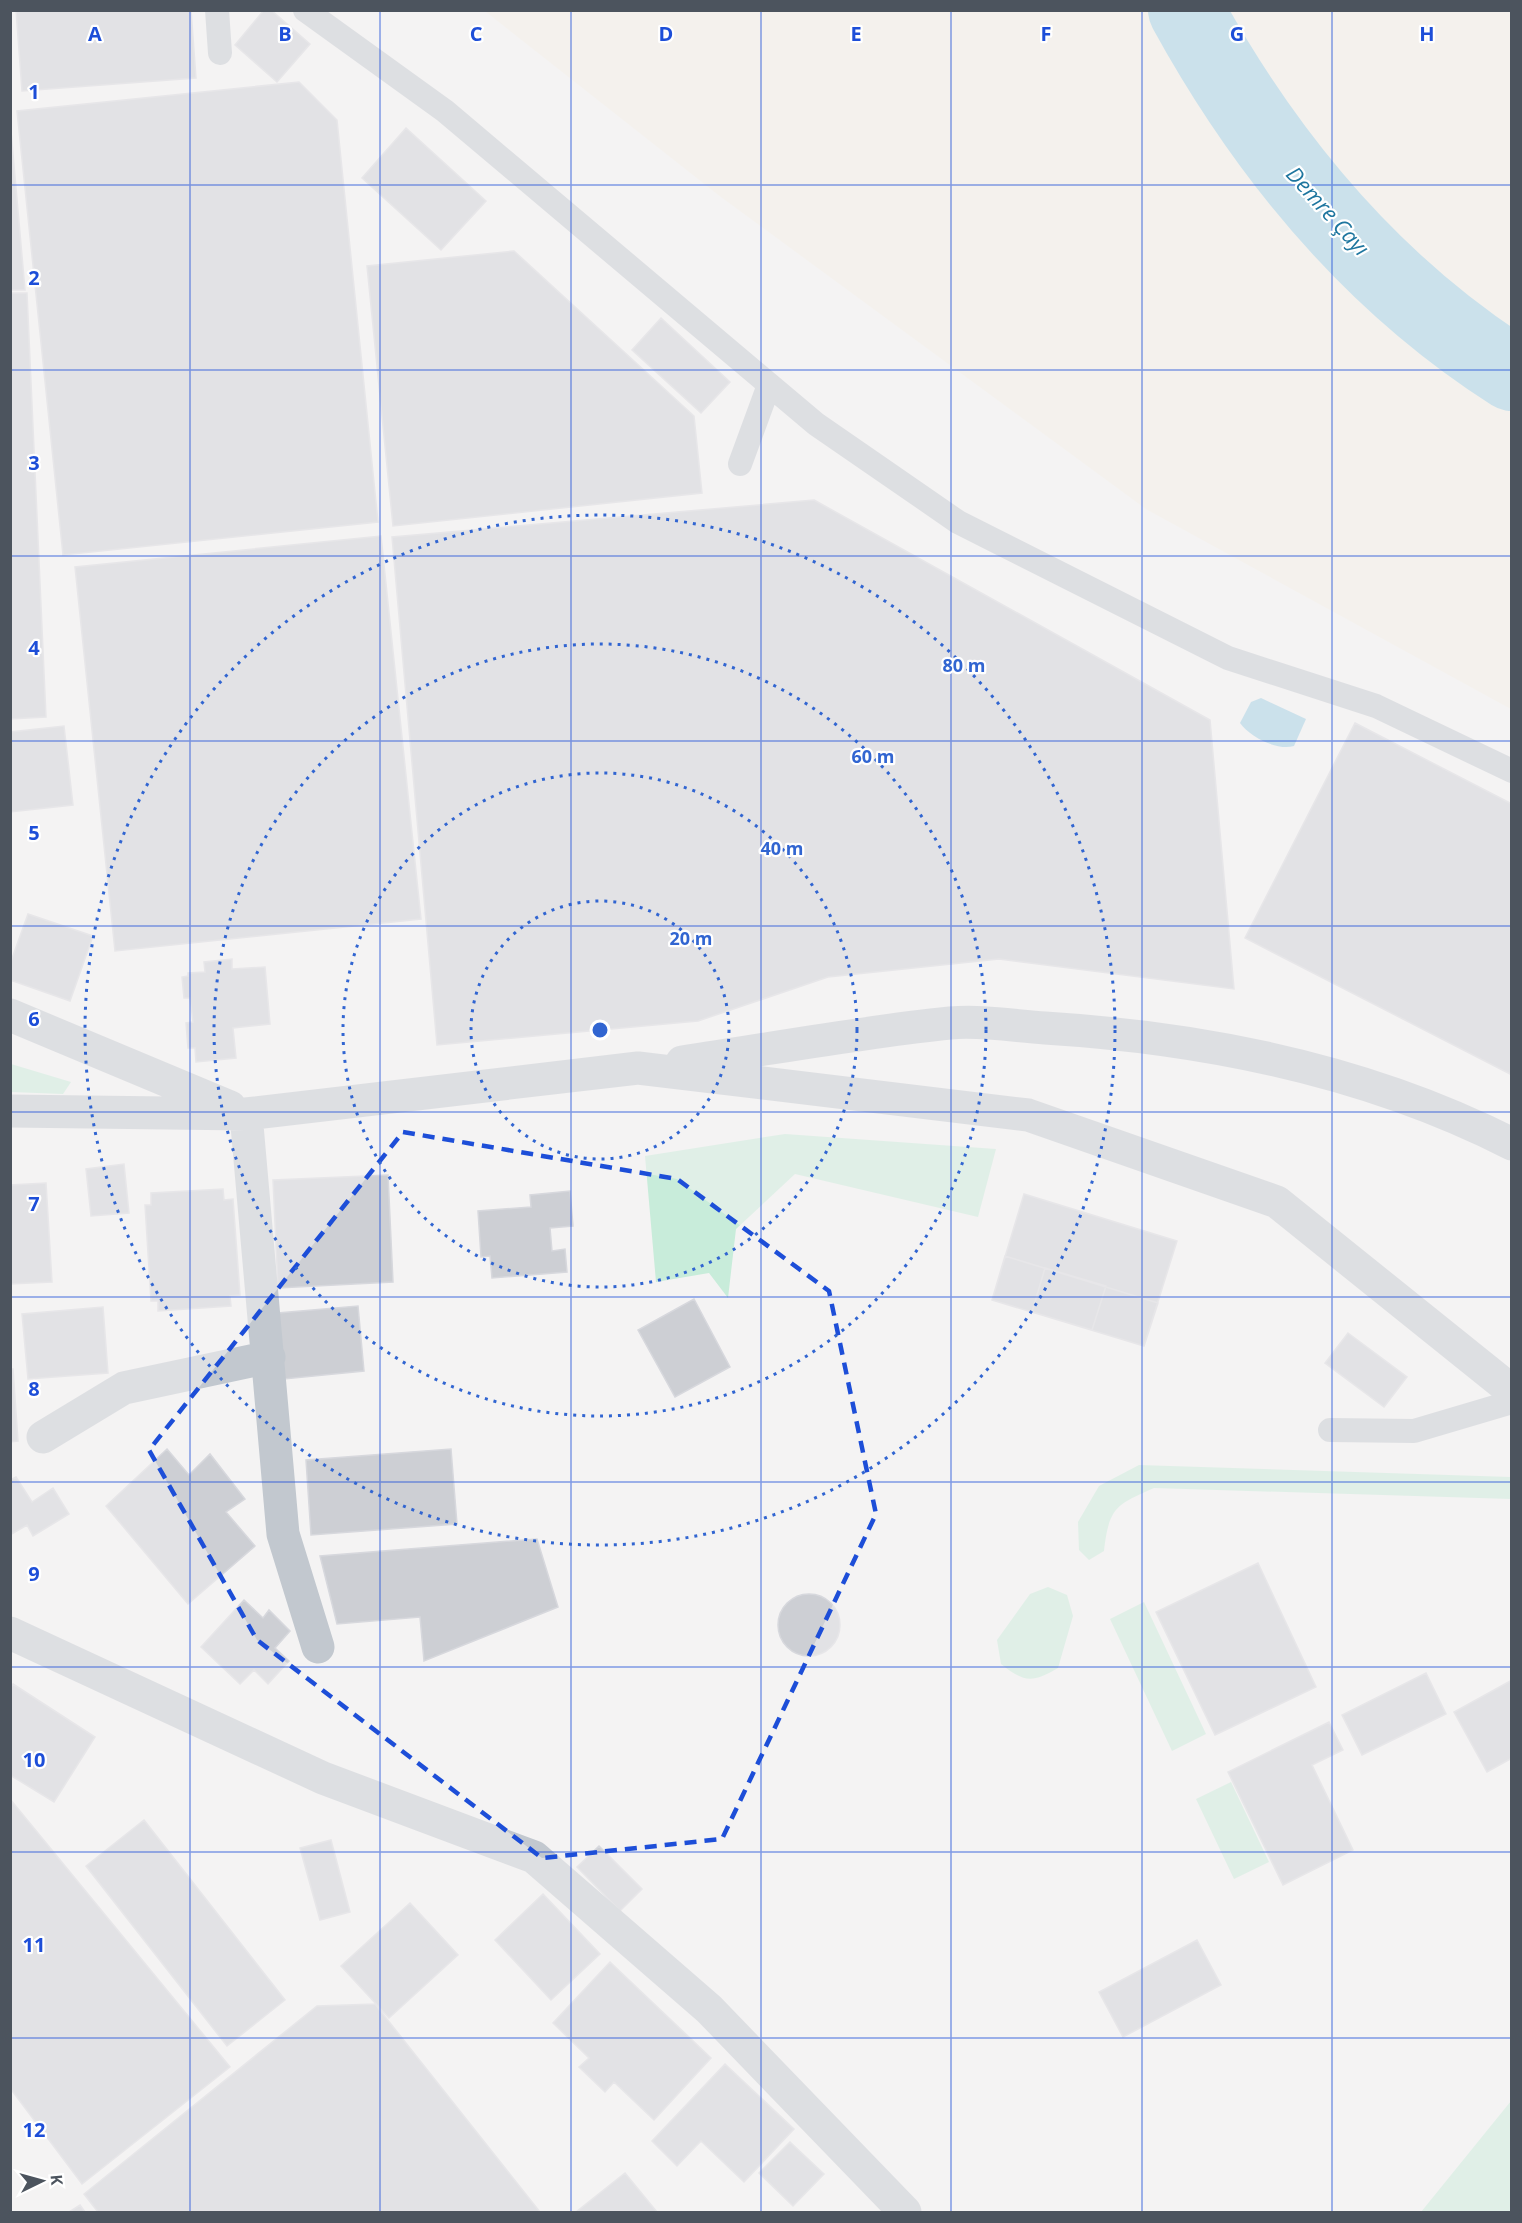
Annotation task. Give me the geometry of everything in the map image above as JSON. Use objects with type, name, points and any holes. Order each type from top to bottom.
[{"type":"street","points":[[10,1015],[246,1114]]},
{"type":"street","points":[[10,1111],[246,1114],[638,1068],[953,1023],[1082,1030],[1228,1048],[1337,1074],[1477,1127],[1512,1144]]},
{"type":"street","points":[[638,1068],[1028,1115],[1277,1202],[1512,1391]]},
{"type":"street","points":[[246,1114],[283,1534],[318,1647]]},
{"type":"street","points":[[43,1437],[124,1389],[268,1357]]},
{"type":"street","points":[[10,1633],[322,1778],[534,1857],[709,2009],[906,2212]]},
{"type":"lane","points":[[217,10],[220,53]]},
{"type":"lane","points":[[305,10],[445,111],[816,424],[958,522],[1228,658],[1376,706],[1512,771]]},
{"type":"lane","points":[[740,464],[769,385]]},
{"type":"lane","points":[[1330,1430],[1414,1431],[1512,1402]]},
{"type":"highlighted area","points":[[403,1132],[677,1179],[829,1291],[876,1514],[722,1839],[542,1858],[257,1640],[149,1450]]},
{"type":"green space","points":[[11,1064],[71,1082],[63,1094],[11,1092]]},
{"type":"green space","points":[[785,1134],[996,1149],[978,1217],[795,1174],[736,1229],[728,1298],[709,1273],[656,1282],[645,1156]]},
{"type":"green space","points":[[1139,1465],[1511,1477],[1511,1499],[1154,1488],[1117,1509],[1109,1525],[1104,1551],[1089,1560],[1079,1550],[1078,1522],[1099,1486]]},
{"type":"green space","points":[[1048,1587],[1067,1595],[1073,1616],[1058,1668],[1035,1678],[1023,1678],[1001,1664],[997,1640],[1030,1594]]},
{"type":"green space","points":[[1144,1602],[1206,1734],[1172,1751],[1110,1619]]},
{"type":"green space","points":[[1231,1782],[1269,1862],[1234,1879],[1196,1799]]},
{"type":"green space","points":[[1511,2101],[1511,2212],[1421,2212]]},
{"type":"sand","points":[[485,11],[1511,11],[1511,709],[1146,509],[721,197]]},
{"type":"water","points":[[1261,698],[1306,719],[1294,746],[1272,745],[1264,742],[1240,723],[1251,702]]},
{"type":"building","points":[[16,10],[191,10],[196,78],[22,91]]},
{"type":"building","points":[[264,10],[271,10],[310,44],[277,82],[235,45]]},
{"type":"building","points":[[299,82],[337,120],[378,522],[63,555],[17,111]]},
{"type":"building","points":[[10,120],[25,290],[10,290]]},
{"type":"building","points":[[406,128],[486,201],[441,250],[362,178]]},
{"type":"building","points":[[514,251],[694,416],[702,493],[393,526],[367,266]]},
{"type":"building","points":[[10,293],[27,293],[46,717],[10,719]]},
{"type":"building","points":[[661,318],[730,382],[701,413],[632,350]]},
{"type":"building","points":[[814,500],[1210,720],[1234,989],[999,959],[828,977],[698,1021],[437,1045],[392,537]]},
{"type":"building","points":[[381,536],[421,919],[115,951],[75,567]]},
{"type":"building","points":[[1355,723],[1512,804],[1512,1075],[1245,938]]},
{"type":"building","points":[[64,726],[73,805],[10,812],[10,732]]},
{"type":"building","points":[[28,914],[93,936],[70,1001],[10,980],[10,964]]},
{"type":"building","points":[[232,959],[232,969],[265,967],[270,1024],[233,1028],[236,1058],[196,1062],[195,1048],[188,1048],[186,1023],[193,1022],[190,998],[184,998],[182,977],[188,976],[188,973],[205,972],[204,962]]},
{"type":"building","points":[[124,1164],[129,1213],[91,1216],[86,1169]]},
{"type":"building","points":[[388,1175],[393,1282],[278,1288],[273,1180]]},
{"type":"building","points":[[46,1183],[52,1282],[10,1284],[10,1185]]},
{"type":"building","points":[[223,1189],[224,1200],[233,1199],[240,1295],[230,1296],[231,1306],[158,1311],[158,1301],[151,1301],[145,1205],[151,1205],[151,1193]]},
{"type":"building","points":[[570,1191],[573,1226],[550,1228],[552,1251],[565,1249],[567,1272],[492,1278],[490,1256],[481,1257],[478,1211],[531,1207],[530,1195]]},
{"type":"building","points":[[1024,1194],[1177,1241],[1144,1346],[992,1300]]},
{"type":"building","points":[[1005,1256],[1158,1303],[1144,1346],[992,1300]]},
{"type":"building","points":[[1045,1268],[1106,1286],[1092,1330],[1032,1312]]},
{"type":"building","points":[[694,1299],[730,1367],[675,1397],[638,1330]]},
{"type":"building","points":[[358,1306],[364,1371],[284,1379],[278,1313]]},
{"type":"building","points":[[103,1307],[108,1373],[28,1379],[22,1314]]},
{"type":"building","points":[[1348,1333],[1407,1377],[1384,1407],[1325,1363]]},
{"type":"building","points":[[10,1369],[13,1369],[18,1441],[10,1442]]},
{"type":"building","points":[[167,1449],[189,1475],[210,1454],[245,1499],[226,1512],[255,1546],[188,1604],[106,1506]]},
{"type":"building","points":[[451,1449],[457,1524],[311,1535],[306,1460]]},
{"type":"building","points":[[16,1477],[32,1502],[53,1488],[69,1514],[33,1536],[27,1525],[10,1535],[10,1480]]},
{"type":"building","points":[[537,1539],[558,1607],[424,1661],[420,1617],[337,1624],[320,1556]]},
{"type":"building","points":[[1258,1563],[1316,1687],[1215,1735],[1156,1612]]},
{"type":"building","points":[[803,1594],[815,1594],[831,1603],[838,1613],[840,1625],[838,1637],[831,1647],[815,1656],[803,1656],[792,1651],[783,1642],[778,1631],[778,1619],[783,1608],[792,1599]]},
{"type":"building","points":[[244,1600],[263,1618],[269,1610],[290,1631],[275,1648],[289,1661],[268,1684],[254,1670],[240,1684],[201,1647]]},
{"type":"building","points":[[1426,1673],[1446,1714],[1362,1755],[1342,1715]]},
{"type":"building","points":[[1512,1680],[1512,1758],[1487,1772],[1454,1712]]},
{"type":"building","points":[[13,1684],[95,1737],[54,1802],[10,1775],[10,1689]]},
{"type":"building","points":[[1329,1722],[1343,1750],[1312,1765],[1353,1850],[1283,1885],[1228,1772]]},
{"type":"building","points":[[10,1799],[230,2067],[82,2184],[10,2088]]},
{"type":"building","points":[[144,1820],[285,2000],[227,2046],[86,1866]]},
{"type":"building","points":[[331,1840],[350,1912],[320,1920],[300,1848]]},
{"type":"building","points":[[599,1846],[642,1889],[620,1911],[577,1867]]},
{"type":"building","points":[[543,1894],[600,1954],[551,2000],[495,1940]]},
{"type":"building","points":[[410,1903],[458,1955],[389,2018],[341,1966]]},
{"type":"building","points":[[1197,1940],[1221,1985],[1123,2037],[1099,1992]]},
{"type":"building","points":[[610,1962],[711,2058],[654,2120],[614,2082],[605,2092],[579,2067],[589,2058],[553,2023]]},
{"type":"building","points":[[375,2004],[540,2212],[98,2212],[84,2194],[317,2006]]},
{"type":"building","points":[[725,2064],[794,2129],[744,2182],[701,2141],[677,2166],[652,2141]]},
{"type":"building","points":[[790,2142],[824,2174],[793,2206],[759,2173]]},
{"type":"building","points":[[625,2173],[657,2212],[576,2212]]},
{"type":"building","points":[[80,2205],[85,2212],[69,2212]]},
{"type":"waterway","name":"Demre Çayı","points":[[1186,10],[1217,64],[1251,116],[1326,213],[1413,299],[1461,338],[1512,373]]}]
